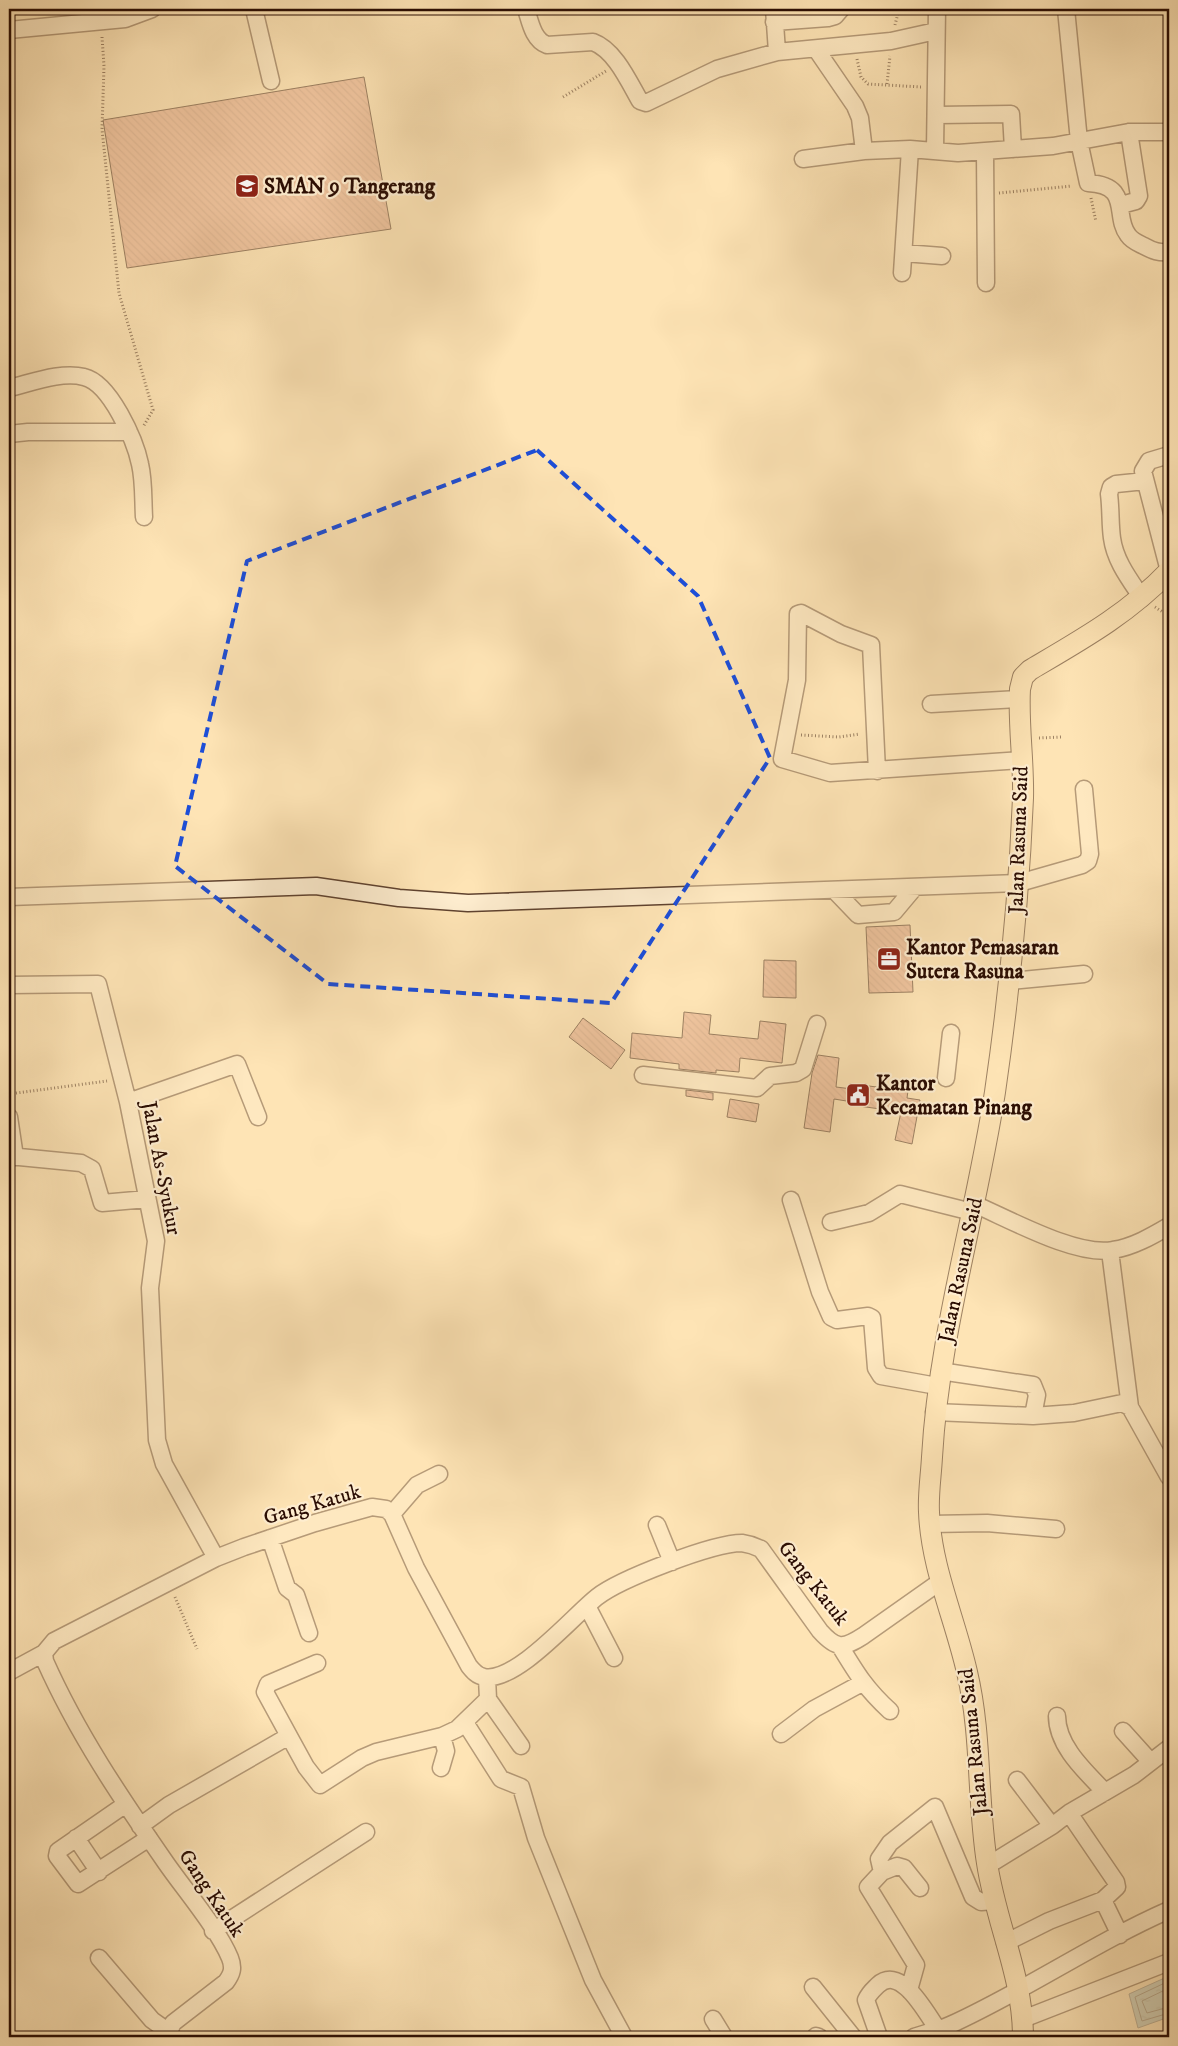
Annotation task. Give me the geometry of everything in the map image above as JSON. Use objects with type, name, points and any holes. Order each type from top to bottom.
[{"type":"main road","name":"Jalan Rasuna Said","points":[[1023,2028],[1020,1989],[1005,1943],[987,1866],[975,1721],[968,1675],[941,1581],[930,1524],[929,1496],[934,1412],[990,1119],[1010,982],[1019,883],[1023,794],[1019,699],[1023,678],[1030,670],[1096,631],[1142,598],[1169,571]]},
{"type":"street","points":[[9,30],[125,19],[152,9]]},
{"type":"street","points":[[254,9],[270,81]]},
{"type":"street","points":[[526,9],[537,39],[542,43],[547,45],[593,42],[600,44],[617,64],[640,101],[646,103],[717,69],[777,52],[891,41],[936,31]]},
{"type":"street","points":[[777,52],[774,15],[828,18],[835,16],[841,9]]},
{"type":"street","points":[[936,150],[938,115],[936,88],[937,9]]},
{"type":"street","points":[[1066,9],[1080,141],[1088,183],[1102,184],[1111,191],[1120,205],[1124,228],[1133,240],[1158,253],[1169,252]]},
{"type":"street","points":[[816,49],[855,106],[860,118],[864,151]]},
{"type":"street","points":[[938,115],[1011,114],[1013,149]]},
{"type":"street","points":[[1120,205],[1136,201],[1138,196],[1129,132]]},
{"type":"street","points":[[803,159],[864,151],[910,149],[958,153],[1013,149],[1080,141],[1129,132],[1169,132]]},
{"type":"street","points":[[902,273],[910,149]]},
{"type":"street","points":[[985,151],[986,283]]},
{"type":"street","points":[[904,253],[942,256]]},
{"type":"street","points":[[9,388],[62,376],[83,376],[99,385],[118,410],[129,432],[140,463],[144,517]]},
{"type":"street","points":[[9,434],[129,432]]},
{"type":"street","points":[[1169,455],[1149,461],[1144,471],[1169,571]]},
{"type":"street","points":[[1142,598],[1126,574],[1115,551],[1112,537],[1110,494],[1111,487],[1116,484],[1145,481]]},
{"type":"street","points":[[877,771],[871,645],[841,634],[801,613],[798,614],[797,680],[782,759],[830,773],[877,771],[1022,760]]},
{"type":"street","points":[[931,704],[1019,699]]},
{"type":"street","points":[[9,897],[316,886],[399,898],[468,903],[1019,883],[1082,865],[1088,861],[1090,854],[1084,789]]},
{"type":"street","points":[[834,890],[858,915],[894,912],[915,887]]},
{"type":"street","points":[[1010,982],[1084,974]]},
{"type":"street","name":"Jalan As-Syukur","points":[[9,986],[98,984],[128,1102],[156,1241],[150,1288],[157,1440],[164,1464],[216,1558]]},
{"type":"street","points":[[643,1075],[757,1088],[770,1076],[796,1073],[803,1069],[817,1024]]},
{"type":"street","points":[[946,1078],[951,1033]]},
{"type":"street","points":[[128,1102],[237,1064],[258,1117]]},
{"type":"street","points":[[9,1117],[12,1156],[81,1163],[92,1169],[102,1203],[147,1200]]},
{"type":"street","points":[[831,1222],[869,1214],[900,1194],[973,1208],[1069,1245],[1091,1251],[1110,1250],[1132,1245],[1165,1231]]},
{"type":"street","points":[[791,1200],[820,1292],[831,1317],[837,1320],[868,1316],[872,1318],[876,1368],[881,1376],[1033,1385],[1037,1394],[1033,1416]]},
{"type":"street","points":[[1110,1250],[1130,1407],[1169,1477]]},
{"type":"street","points":[[934,1412],[1033,1416],[1074,1414],[1122,1403],[1130,1407]]},
{"type":"street","points":[[392,1514],[417,1485],[439,1474]]},
{"type":"street","name":"Gang Katuk","points":[[171,2034],[173,2022],[226,1982],[231,1975],[233,1966],[213,1931],[126,1804],[81,1732],[49,1668],[44,1653],[54,1641],[216,1558],[270,1538],[372,1507],[386,1510],[392,1514],[416,1568],[469,1666],[481,1677],[486,1678],[495,1677],[529,1658],[556,1637],[587,1606],[612,1587],[672,1562],[734,1544],[753,1545],[767,1556],[820,1631],[829,1642],[840,1646],[863,1636],[941,1581]]},
{"type":"street","points":[[930,1524],[987,1522],[1056,1529]]},
{"type":"street","points":[[657,1526],[672,1562]]},
{"type":"street","points":[[270,1538],[287,1588],[296,1595],[309,1633]]},
{"type":"street","points":[[587,1606],[614,1658]]},
{"type":"street","points":[[840,1646],[862,1683],[890,1711]]},
{"type":"street","points":[[9,1672],[44,1653]]},
{"type":"street","points":[[317,1663],[268,1684],[265,1692],[321,1791],[362,1758],[376,1752],[442,1736],[466,1724],[488,1699]]},
{"type":"street","points":[[486,1678],[488,1699],[521,1746]]},
{"type":"street","points":[[781,1734],[814,1709],[862,1683]]},
{"type":"street","points":[[1057,1716],[1057,1727],[1063,1741],[1105,1792]]},
{"type":"street","points":[[466,1724],[501,1779],[521,1787],[536,1838],[567,1915],[594,1980],[624,2037]]},
{"type":"street","points":[[987,1866],[1163,1755],[1124,1732]]},
{"type":"street","points":[[126,1804],[76,1838],[57,1854],[74,1882],[82,1883],[98,1872],[145,1832],[169,1805],[289,1736]]},
{"type":"street","points":[[441,1768],[446,1751],[442,1736]]},
{"type":"street","points":[[1017,1780],[1052,1826]]},
{"type":"street","points":[[882,1872],[879,1859],[890,1843],[935,1806],[973,1897],[981,1902],[995,1902]]},
{"type":"street","points":[[1005,1943],[1049,1921],[1103,1900],[1117,1887],[1116,1882],[1070,1813]]},
{"type":"street","points":[[213,1931],[366,1832]]},
{"type":"street","points":[[76,1838],[98,1872]]},
{"type":"street","points":[[909,1990],[916,1965],[868,1887],[882,1872],[897,1866],[904,1868],[920,1888]]},
{"type":"street","points":[[1103,1900],[1120,1935]]},
{"type":"street","points":[[914,2037],[946,2031],[1135,1925],[1169,1910]]},
{"type":"street","points":[[98,1958],[152,2020],[171,2034]]},
{"type":"street","points":[[1023,2028],[1169,1962]]},
{"type":"street","points":[[880,2037],[866,2000],[869,1993],[882,1982],[889,1979],[896,1979],[909,1990],[946,2031]]},
{"type":"street","points":[[812,1987],[853,2037]]},
{"type":"street","points":[[713,2019],[724,2037]]},
{"type":"path","points":[[102,22],[104,66],[102,129],[119,293],[153,410]]},
{"type":"path","points":[[853,44],[861,77],[868,84],[936,88]]},
{"type":"path","points":[[563,97],[617,64]]},
{"type":"path","points":[[984,191],[1007,194],[1088,183],[1096,222]]},
{"type":"path","points":[[788,734],[840,737],[876,732]]},
{"type":"path","points":[[1021,739],[1062,737]]},
{"type":"path","points":[[9,1094],[122,1079]]},
{"type":"path","points":[[168,1583],[197,1649]]},
{"type":"highlighted area","points":[[537,450],[698,596],[770,758],[611,1003],[328,984],[175,866],[247,561]]},
{"type":"water","points":[[1169,1976],[1169,2017],[1138,2028],[1129,1994]]},
{"type":"building","points":[[364,77],[391,229],[127,268],[103,120]]},
{"type":"building","name":"Kantor Pemasaran Sutera Rasuna","points":[[910,925],[913,992],[869,993],[866,927]]},
{"type":"building","points":[[764,960],[796,961],[796,998],[763,997]]},
{"type":"building","points":[[684,1012],[711,1015],[709,1034],[758,1039],[760,1021],[786,1024],[782,1063],[740,1058],[739,1072],[716,1070],[716,1073],[679,1069],[679,1064],[630,1058],[632,1033],[682,1038]]},
{"type":"building","points":[[583,1018],[625,1050],[611,1069],[569,1037]]},
{"type":"building","name":"Kantor Kecamatan Pinang","points":[[818,1055],[839,1058],[836,1087],[860,1090],[861,1085],[908,1091],[907,1098],[920,1100],[912,1144],[895,1140],[901,1112],[859,1106],[859,1103],[834,1099],[830,1132],[804,1128],[812,1073]]},
{"type":"building","points":[[686,1090],[713,1093],[713,1100],[686,1096]]},
{"type":"building","points":[[730,1099],[759,1104],[756,1122],[727,1117]]},
{"type":"place","name":"SMAN 9 Tangerang","points":[[247,186]]},
{"type":"place","name":"Kantor Pemasaran Sutera Rasuna","points":[[889,959]]},
{"type":"place","name":"Kantor Kecamatan Pinang","points":[[858,1095]]}]
